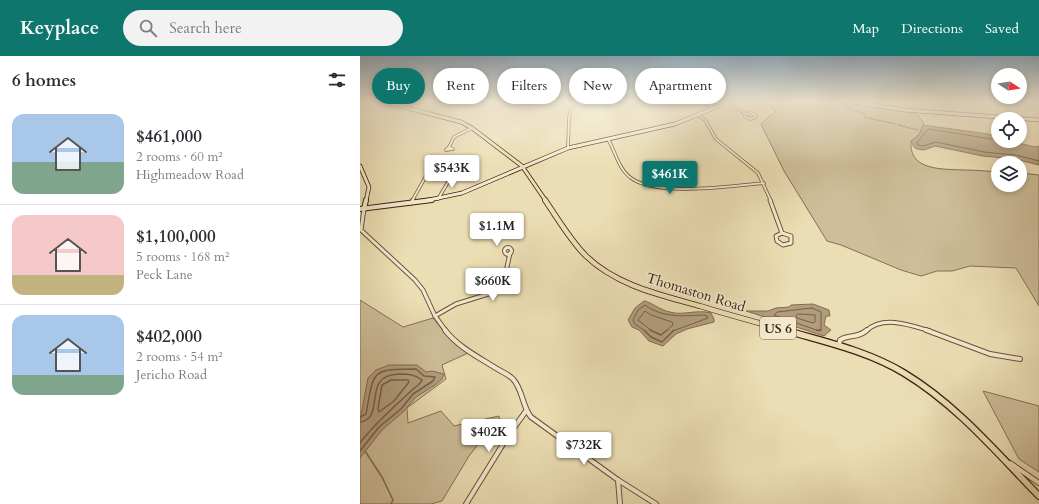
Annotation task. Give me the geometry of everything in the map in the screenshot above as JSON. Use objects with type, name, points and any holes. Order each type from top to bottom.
[{"type":"main road","name":"Thomaston Road","points":[[463,123],[472,128],[522,166],[573,241],[587,257],[604,270],[624,282],[663,296],[839,345],[881,361],[904,373],[927,388],[955,410],[1039,496]]},
{"type":"street","points":[[568,148],[569,123]]},
{"type":"street","points":[[362,209],[438,199],[462,193],[522,166],[568,148],[678,123]]},
{"type":"street","points":[[707,123],[716,139],[755,169],[764,183],[782,233]]},
{"type":"street","points":[[449,147],[450,141],[454,137],[472,128]]},
{"type":"street","points":[[608,139],[625,171],[631,179],[644,185],[660,188],[673,188],[727,187],[764,183]]},
{"type":"street","points":[[411,203],[435,160]]},
{"type":"street","points":[[360,166],[369,187],[362,209],[361,230],[416,280],[423,290],[435,316],[448,334],[463,347],[512,378],[518,386],[526,411],[531,417],[618,480],[656,504]]},
{"type":"street","points":[[438,199],[454,172]]},
{"type":"street","points":[[782,233],[791,236],[791,243],[783,245],[776,241],[776,236],[782,233]]},
{"type":"street","points":[[435,316],[456,304],[498,291],[504,285],[506,279],[510,253]]},
{"type":"street","points":[[839,345],[840,340],[845,337],[860,336],[870,326],[878,323],[894,323],[919,327],[991,354],[1020,359]]},
{"type":"street","points":[[466,504],[508,436],[526,411]]},
{"type":"street","points":[[1002,457],[1039,483]]},
{"type":"street","points":[[618,480],[620,504]]},
{"type":"shaded area","points":[[762,123],[924,123],[920,133],[911,142],[912,151],[915,158],[921,163],[937,168],[991,171],[991,192],[1027,192],[1027,174],[1039,175],[1039,306],[1016,268],[970,266],[952,271],[937,271],[921,276],[901,270],[841,245],[827,241],[784,171],[761,124]]},
{"type":"shaded area","points":[[360,300],[403,327],[433,318],[450,339],[468,353],[442,365],[446,379],[407,408],[408,423],[441,411],[454,426],[499,416],[500,423],[483,438],[469,456],[442,501],[431,504],[360,504]]},
{"type":"shaded area","points":[[983,391],[1039,406],[1039,472],[1019,459]]},
{"type":"water","points":[[923,125],[991,135],[991,148],[1027,148],[1027,145],[1035,147],[1039,146],[1039,165],[1027,162],[1027,156],[983,156],[935,146],[924,150],[917,149],[911,141],[919,135]]},
{"type":"water","points":[[644,301],[663,310],[675,313],[711,313],[714,322],[687,329],[676,334],[663,346],[649,341],[639,330],[632,327],[628,320],[635,308]]},
{"type":"water","points":[[813,304],[829,310],[830,316],[826,316],[824,325],[831,330],[824,336],[746,311],[768,311],[776,308],[789,307],[791,305]]},
{"type":"water","points":[[389,365],[417,365],[426,372],[432,371],[444,374],[442,379],[416,397],[403,412],[382,430],[360,458],[360,421],[368,378],[376,370]]},
{"type":"waterway","points":[[890,123],[895,124]]},
{"type":"waterway","points":[[898,125],[918,130]]},
{"type":"waterway","points":[[365,451],[382,477],[393,500],[391,504]]}]
